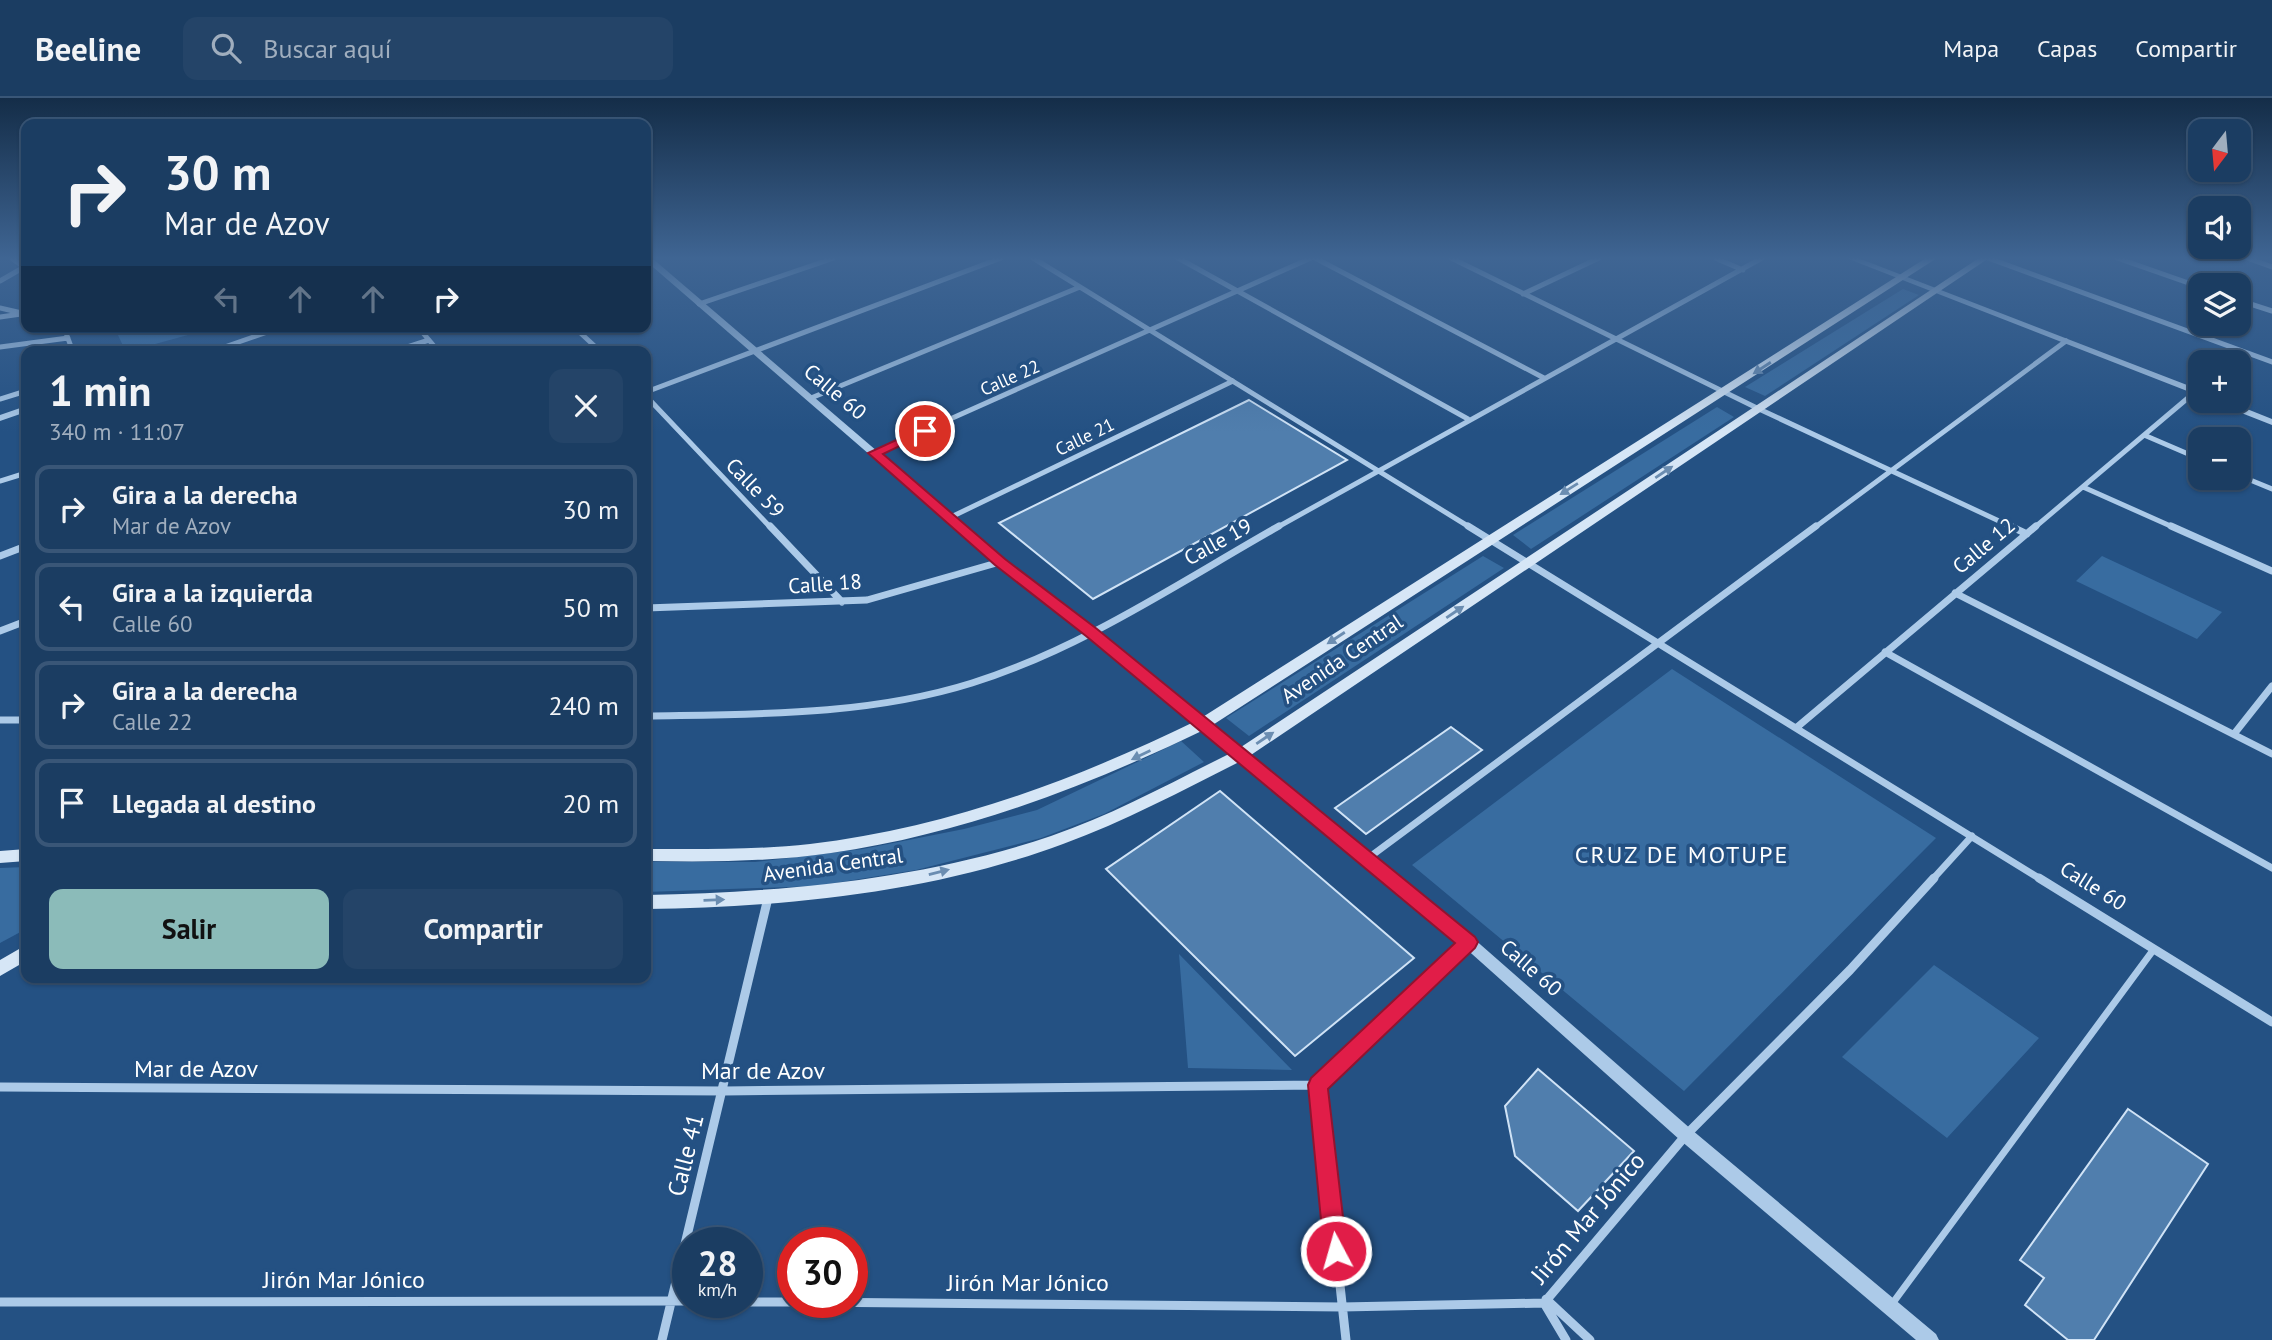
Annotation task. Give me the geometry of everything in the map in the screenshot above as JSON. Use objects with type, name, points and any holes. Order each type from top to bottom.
[{"type":"main road","name":"Avenida Central","points":[[651,855],[728,855],[817,849],[916,833],[987,814],[1119,766],[1203,724],[1842,316]]},
{"type":"main road","name":"Avenida Central","points":[[651,902],[768,898],[886,884],[1050,842],[1111,819],[1240,755],[1898,316]]},
{"type":"main road","points":[[0,857],[21,855]]},
{"type":"main road","points":[[0,969],[21,955]]},
{"type":"street","name":"Calle 60","points":[[712,316],[1000,562],[1092,632],[1468,942],[1686,1135],[1930,1340]]},
{"type":"street","points":[[651,392],[846,316]]},
{"type":"street","points":[[811,398],[1010,316]]},
{"type":"street","name":"Calle 60","points":[[1127,316],[2272,1022]]},
{"type":"street","name":"Calle 22","points":[[874,453],[1184,316]]},
{"type":"street","points":[[1282,316],[1468,419]]},
{"type":"street","points":[[1425,316],[1544,378]]},
{"type":"street","points":[[1568,316],[2027,534]]},
{"type":"street","name":"Calle 19","points":[[651,716],[784,713],[858,706],[953,689],[1037,660],[1092,632],[1468,419],[1658,316]]},
{"type":"street","points":[[2000,316],[2188,389]]},
{"type":"street","points":[[2145,316],[2272,362]]},
{"type":"street","points":[[64,333],[71,346]]},
{"type":"street","points":[[226,346],[266,333]]},
{"type":"street","points":[[423,333],[434,346]]},
{"type":"street","points":[[580,333],[595,346]]},
{"type":"street","points":[[0,347],[68,338]]},
{"type":"street","points":[[410,346],[429,340]]},
{"type":"street","points":[[1367,859],[2066,341]]},
{"type":"street","name":"Calle 21","points":[[949,518],[1233,381]]},
{"type":"street","points":[[0,399],[21,393]]},
{"type":"street","name":"Calle 59","points":[[651,399],[842,602]]},
{"type":"street","name":"Calle 12","points":[[1796,728],[2082,486],[2188,400]]},
{"type":"street","points":[[0,418],[21,411]]},
{"type":"street","points":[[2249,413],[2272,422]]},
{"type":"street","points":[[2144,435],[2188,454]]},
{"type":"street","points":[[0,481],[21,474]]},
{"type":"street","points":[[2251,480],[2272,489]]},
{"type":"street","points":[[2082,486],[2272,570]]},
{"type":"street","points":[[0,556],[21,548]]},
{"type":"street","name":"Calle 18","points":[[651,608],[867,600],[918,588],[1000,562]]},
{"type":"street","points":[[1955,593],[2272,754]]},
{"type":"street","points":[[0,631],[21,623]]},
{"type":"street","points":[[1885,652],[2272,868]]},
{"type":"street","points":[[2234,734],[2272,686]]},
{"type":"street","points":[[0,720],[21,720]]},
{"type":"street","name":"Jirón Mar Jónico","points":[[868,1303],[1342,1307],[1545,1301],[1686,1135],[1850,970],[1972,836]]},
{"type":"street","name":"Calle 41","points":[[662,1340],[724,1091],[768,898]]},
{"type":"street","points":[[1346,1340],[1318,1085],[1468,942]]},
{"type":"street","name":"Mar de Azov","points":[[0,1087],[724,1091],[1318,1085]]},
{"type":"street","name":"Jirón Mar Jónico","points":[[0,1302],[671,1301]]},
{"type":"street","points":[[1545,1301],[1566,1340]]},
{"type":"street","points":[[1545,1301],[1590,1340]]},
{"type":"lane","points":[[1890,1306],[2154,949]]},
{"type":"shaded area","points":[[1860,316],[1887,316],[1765,396],[1745,387]]},
{"type":"shaded area","points":[[117,333],[195,333],[148,346],[123,346]]},
{"type":"shaded area","points":[[1717,407],[1734,417],[1531,549],[1513,535]]},
{"type":"shaded area","points":[[1483,556],[1504,568],[1249,736],[1226,718]]},
{"type":"shaded area","points":[[2102,556],[2222,612],[2197,639],[2076,581]]},
{"type":"shaded area","points":[[1672,669],[1936,838],[1684,1091],[1412,865]]},
{"type":"shaded area","points":[[1181,741],[1204,762],[1104,814],[1041,838],[916,870],[816,886],[651,892],[651,862],[755,862],[863,849],[964,829],[1037,810]]},
{"type":"shaded area","points":[[21,867],[21,932],[0,943],[0,868]]},
{"type":"shaded area","points":[[1179,954],[1292,1070],[1188,1068]]},
{"type":"shaded area","points":[[1934,965],[2039,1038],[1947,1138],[1842,1057]]},
{"type":"building","points":[[1249,400],[1347,460],[1093,599],[999,523]]},
{"type":"building","points":[[1451,727],[1482,750],[1366,834],[1335,808]]},
{"type":"building","points":[[1220,791],[1414,958],[1295,1056],[1106,869]]},
{"type":"building","points":[[1538,1069],[1634,1151],[1578,1211],[1515,1156],[1505,1106]]},
{"type":"building","points":[[2128,1109],[2208,1164],[2094,1340],[2068,1340],[2025,1305],[2044,1278],[2020,1260]]},
{"type":"district","name":"CRUZ DE MOTUPE","points":[[1682,855]]},
{"type":"route","points":[[925,431],[874,453],[1000,562],[1092,632],[1468,942],[1318,1085],[1336,1251]]}]
